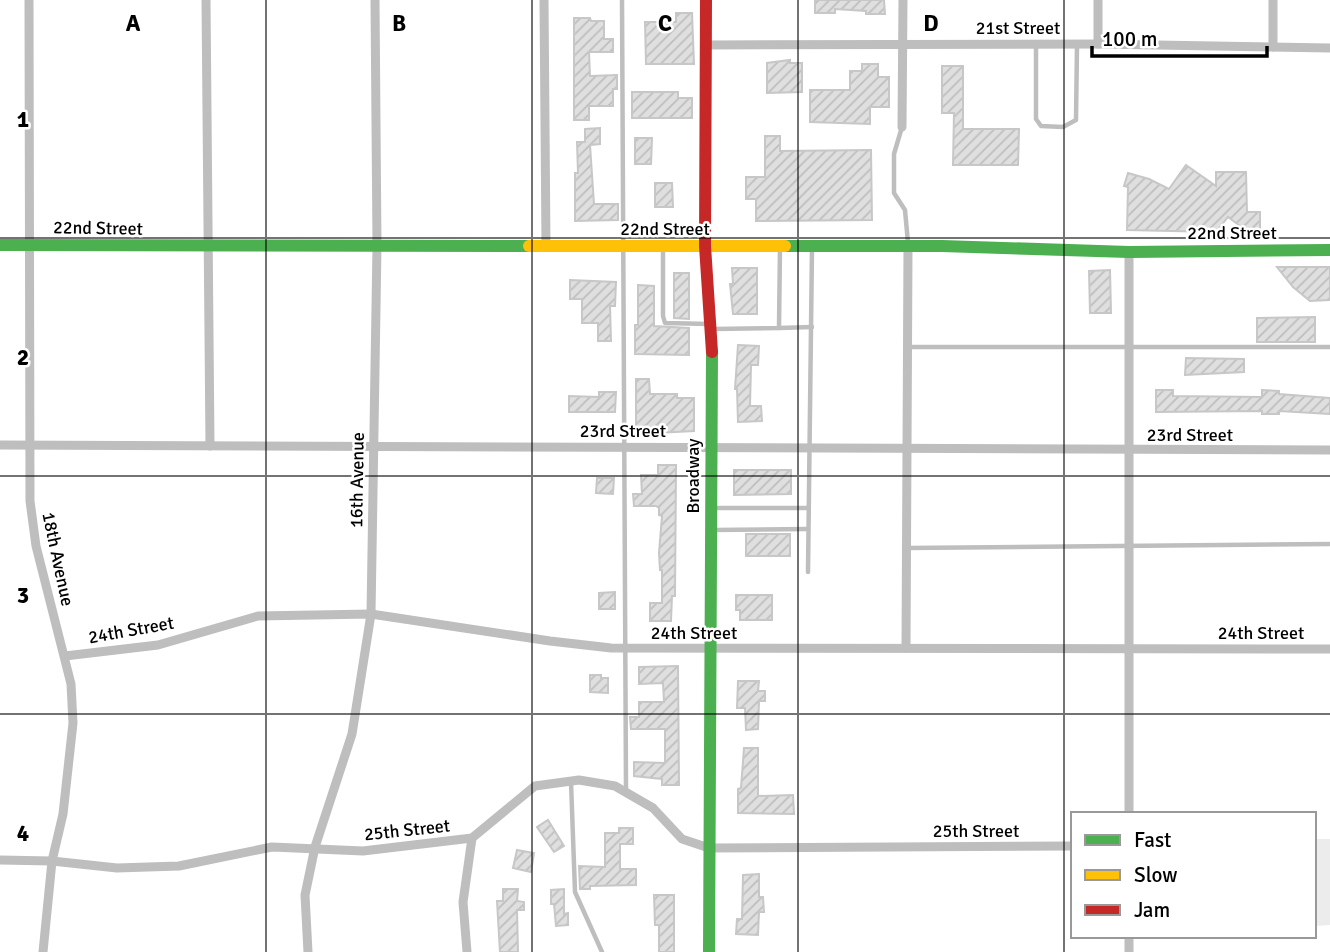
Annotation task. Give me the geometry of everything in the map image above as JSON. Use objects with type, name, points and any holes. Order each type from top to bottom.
[{"type":"street","name":"18th Avenue","points":[[29,0],[30,501],[36,546],[71,684],[73,723],[62,814],[52,861],[43,952]]},
{"type":"street","points":[[206,0],[210,446]]},
{"type":"street","name":"16th Avenue","points":[[308,952],[305,895],[315,847],[352,734],[371,614],[377,246],[375,0]]},
{"type":"street","points":[[544,0],[546,247]]},
{"type":"street","name":"Broadway","points":[[706,0],[705,246],[712,327],[709,952]]},
{"type":"street","points":[[902,127],[903,0]]},
{"type":"street","points":[[1098,0],[1098,44]]},
{"type":"street","points":[[1273,0],[1273,47]]},
{"type":"street","name":"21st Street","points":[[706,45],[1098,44],[1330,48]]},
{"type":"street","name":"22nd Street","points":[[0,245],[908,247],[1129,252],[1330,250]]},
{"type":"street","points":[[906,648],[908,247]]},
{"type":"street","points":[[1129,252],[1129,812]]},
{"type":"street","name":"23rd Street","points":[[0,445],[1330,450]]},
{"type":"street","name":"24th Street","points":[[65,656],[158,645],[258,616],[371,614],[551,642],[625,648],[1330,649]]},
{"type":"street","name":"25th Street","points":[[0,860],[52,861],[117,868],[179,866],[272,846],[363,851],[472,838],[535,786],[579,780],[615,786],[653,808],[682,839],[709,848],[1071,846]]},
{"type":"street","points":[[467,952],[463,902],[472,838]]},
{"type":"lane","points":[[622,0],[626,792]]},
{"type":"lane","points":[[1036,44],[1036,120],[1041,126],[1063,127],[1076,120],[1077,44]]},
{"type":"lane","points":[[902,127],[894,154],[894,193],[905,210],[908,247]]},
{"type":"lane","points":[[663,247],[665,323],[712,327],[812,327]]},
{"type":"lane","points":[[779,328],[780,247]]},
{"type":"lane","points":[[807,572],[812,247]]},
{"type":"lane","points":[[908,347],[1330,348]]},
{"type":"lane","points":[[710,508],[808,508]]},
{"type":"lane","points":[[711,530],[808,529]]},
{"type":"lane","points":[[907,548],[1330,544]]},
{"type":"lane","points":[[571,781],[575,892],[602,952]]},
{"type":"shaded area","points":[[1316,839],[1330,839],[1330,925],[1316,926]]},
{"type":"building","points":[[815,0],[884,0],[885,14],[835,9],[835,13],[815,13]]},
{"type":"building","points":[[676,13],[692,13],[694,64],[646,64],[645,22],[676,22]]},
{"type":"building","points":[[574,18],[604,21],[604,39],[613,39],[613,52],[589,52],[590,76],[617,75],[617,89],[613,89],[613,106],[589,106],[589,120],[574,120]]},
{"type":"building","points":[[790,60],[790,63],[802,63],[802,92],[767,93],[767,63]]},
{"type":"building","points":[[862,64],[878,64],[878,77],[889,77],[889,107],[870,107],[870,124],[810,122],[810,90],[850,90],[850,71],[862,71]]},
{"type":"building","points":[[942,66],[963,66],[963,129],[1019,129],[1018,165],[953,165],[954,113],[942,113]]},
{"type":"building","points":[[632,92],[678,92],[678,98],[692,98],[692,118],[632,118]]},
{"type":"building","points":[[600,128],[600,144],[590,145],[594,204],[618,204],[618,220],[575,221],[577,142],[585,142],[585,129]]},
{"type":"building","points":[[765,136],[780,136],[780,151],[871,150],[872,220],[756,221],[756,199],[746,199],[746,177],[765,177]]},
{"type":"building","points":[[635,138],[652,138],[651,164],[635,164]]},
{"type":"building","points":[[1186,165],[1216,186],[1216,172],[1246,172],[1247,212],[1260,212],[1260,230],[1244,229],[1228,217],[1216,232],[1127,230],[1128,187],[1124,186],[1128,173],[1169,189]]},
{"type":"building","points":[[655,183],[672,183],[673,207],[655,207]]},
{"type":"building","points":[[1277,267],[1330,267],[1330,300],[1310,301],[1293,287]]},
{"type":"building","points":[[732,268],[757,268],[757,314],[733,314],[730,284],[733,284]]},
{"type":"building","points":[[1110,270],[1111,313],[1090,313],[1089,271]]},
{"type":"building","points":[[674,273],[689,273],[689,319],[674,318]]},
{"type":"building","points":[[570,280],[616,282],[615,306],[610,306],[611,341],[598,341],[598,323],[582,323],[582,299],[570,299]]},
{"type":"building","points":[[638,285],[654,286],[654,326],[689,328],[689,355],[635,354]]},
{"type":"building","points":[[1315,317],[1315,342],[1257,342],[1257,318]]},
{"type":"building","points":[[738,345],[759,346],[758,365],[751,365],[750,406],[761,406],[762,421],[738,422],[735,389]]},
{"type":"building","points":[[1186,358],[1244,359],[1244,372],[1185,375]]},
{"type":"building","points":[[636,379],[649,379],[650,394],[677,394],[677,398],[694,398],[694,431],[636,434]]},
{"type":"building","points":[[1156,390],[1173,390],[1173,396],[1262,397],[1262,390],[1330,398],[1330,414],[1279,411],[1279,414],[1262,414],[1262,411],[1156,412]]},
{"type":"building","points":[[599,392],[616,392],[615,412],[569,412],[569,396],[599,397]]},
{"type":"building","points":[[658,465],[676,465],[675,596],[672,596],[671,621],[650,621],[650,603],[662,603],[659,553],[662,516],[656,506],[634,506],[633,494],[642,494],[641,475],[658,475]]},
{"type":"building","points":[[734,470],[791,470],[791,494],[734,495]]},
{"type":"building","points":[[597,478],[614,478],[613,494],[596,493]]},
{"type":"building","points":[[746,534],[790,534],[790,556],[746,556]]},
{"type":"building","points":[[615,592],[615,609],[599,609],[599,593]]},
{"type":"building","points":[[736,595],[772,595],[772,620],[740,620],[740,610],[736,610]]},
{"type":"building","points":[[678,666],[679,785],[662,785],[662,779],[634,776],[634,762],[665,763],[665,729],[631,729],[630,717],[639,717],[639,702],[664,702],[663,683],[639,684],[639,667]]},
{"type":"building","points":[[590,675],[608,678],[608,693],[590,692]]},
{"type":"building","points":[[738,681],[759,681],[758,691],[765,691],[765,701],[759,701],[758,729],[746,730],[745,708],[737,708]]},
{"type":"building","points":[[744,748],[758,748],[758,796],[793,795],[794,814],[738,813],[738,789],[741,788]]},
{"type":"building","points":[[548,820],[564,846],[554,852],[537,827]]},
{"type":"building","points":[[619,828],[633,828],[633,844],[620,844],[620,869],[636,869],[636,885],[590,886],[590,889],[580,889],[579,866],[605,867],[605,833],[619,833]]},
{"type":"building","points":[[517,850],[534,853],[531,872],[513,868]]},
{"type":"building","points":[[759,874],[759,897],[763,897],[764,912],[759,912],[758,935],[736,934],[737,919],[742,919],[743,875]]},
{"type":"building","points":[[503,889],[518,889],[517,901],[524,902],[524,910],[517,910],[518,952],[500,952],[497,901],[503,901]]},
{"type":"building","points":[[564,889],[564,914],[568,913],[568,925],[556,926],[551,890]]},
{"type":"building","points":[[654,895],[674,895],[674,952],[659,952],[659,925],[655,925]]},
{"type":"traffic: fast","points":[[0,245],[529,246]]},
{"type":"traffic: fast","points":[[785,246],[942,246],[1129,252],[1330,250]]},
{"type":"traffic: fast","points":[[709,952],[712,352]]},
{"type":"traffic: slow","points":[[529,246],[785,246]]},
{"type":"traffic: jam","points":[[706,0],[705,246],[712,352]]}]
